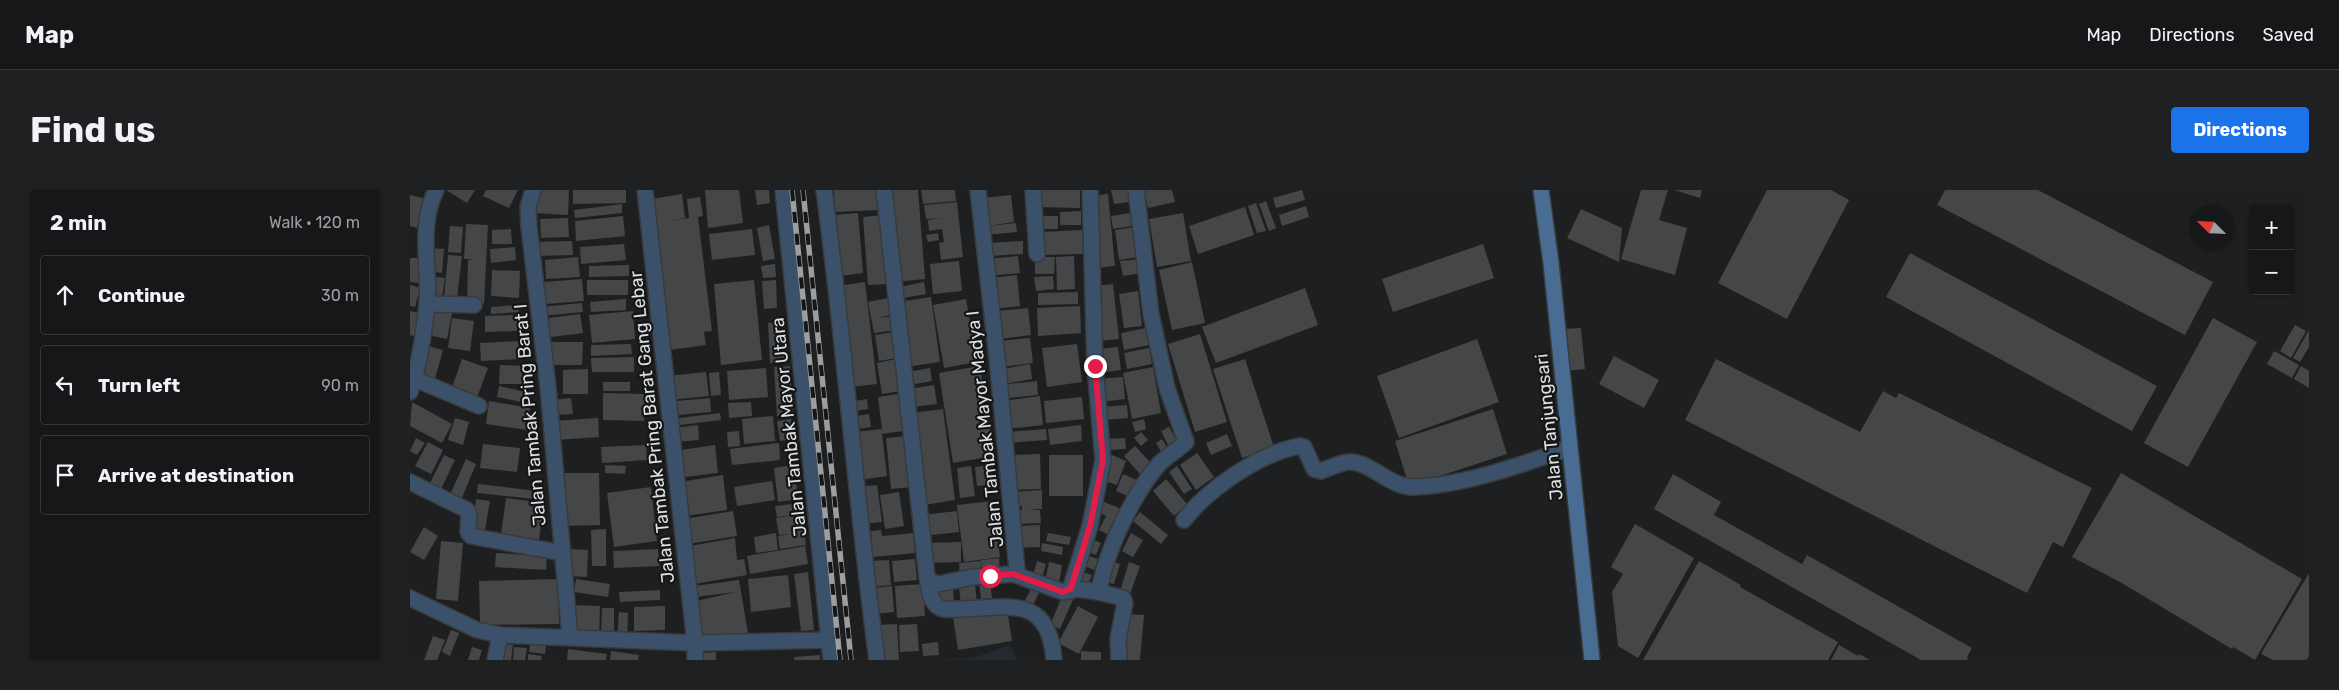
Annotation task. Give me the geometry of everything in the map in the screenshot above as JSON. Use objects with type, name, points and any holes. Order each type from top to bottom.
[{"type":"main road","name":"Jalan Tanjungsari","points":[[1541,190],[1551,263],[1592,660]]},
{"type":"street","points":[[436,190],[429,210],[424,246],[427,304],[412,386],[479,406]]},
{"type":"street","name":"Jalan Tambak Pring Barat I","points":[[533,190],[528,207],[529,227],[548,387],[570,637]]},
{"type":"street","name":"Jalan Tambak Pring Barat Gang Lebar","points":[[645,190],[695,644],[695,660]]},
{"type":"street","name":"Jalan Tambak Mayor Utara","points":[[783,190],[831,660]]},
{"type":"street","points":[[824,190],[845,361],[863,554],[877,660]]},
{"type":"street","points":[[884,190],[927,577],[932,599],[938,608],[1021,607],[1032,612],[1046,626],[1051,635],[1054,660]]},
{"type":"street","name":"Jalan Tambak Mayor Madya I","points":[[978,190],[1016,551],[1017,570],[1013,574]]},
{"type":"street","points":[[1033,190],[1037,254]]},
{"type":"street","points":[[1070,590],[1090,526],[1103,460],[1095,366],[1090,190]]},
{"type":"street","points":[[1099,592],[1101,574],[1114,542],[1142,489],[1160,464],[1186,442],[1167,388],[1151,314],[1136,190]]},
{"type":"street","points":[[427,304],[474,305]]},
{"type":"street","points":[[1184,520],[1215,489],[1245,469],[1293,447],[1304,448],[1314,469],[1318,471],[1344,462],[1355,462],[1399,485],[1412,488],[1432,486],[1467,478],[1570,448]]},
{"type":"street","points":[[410,482],[467,510],[469,514],[468,532],[471,536],[562,553]]},
{"type":"street","points":[[927,577],[933,583],[938,584],[1013,574],[1063,592],[1070,590],[1099,592],[1125,601],[1118,639],[1119,660]]},
{"type":"street","points":[[410,598],[477,630],[500,635],[695,644],[830,640]]},
{"type":"street","points":[[495,660],[500,635]]},
{"type":"shaded area","points":[[1010,645],[1017,660],[930,660],[973,658]]},
{"type":"building","points":[[446,190],[475,190],[467,203]]},
{"type":"building","points":[[486,190],[518,190],[509,208],[483,196]]},
{"type":"building","points":[[537,190],[569,190],[568,215],[535,213]]},
{"type":"building","points":[[573,190],[626,190],[626,203],[573,204]]},
{"type":"building","points":[[705,190],[739,190],[743,223],[708,228]]},
{"type":"building","points":[[755,190],[769,190],[770,203],[757,205]]},
{"type":"building","points":[[834,190],[878,190],[879,210],[835,212]]},
{"type":"building","points":[[888,190],[918,190],[925,279],[895,282]]},
{"type":"building","points":[[921,190],[955,190],[956,201],[923,204]]},
{"type":"building","points":[[1034,190],[1080,190],[1080,208],[1034,207]]},
{"type":"building","points":[[1111,190],[1129,190],[1130,202],[1114,204]]},
{"type":"building","points":[[1144,190],[1172,190],[1175,202],[1148,208]]},
{"type":"building","points":[[1302,190],[1305,200],[1276,208],[1273,198]]},
{"type":"building","points":[[1641,190],[1668,190],[1659,220],[1687,228],[1675,275],[1621,259]]},
{"type":"building","points":[[1674,190],[1702,190],[1700,198]]},
{"type":"building","points":[[1767,190],[1831,190],[1849,200],[1787,319],[1718,283]]},
{"type":"building","points":[[1945,190],[2038,190],[2213,282],[2185,335],[1937,205]]},
{"type":"building","points":[[682,194],[685,218],[668,221],[689,218],[687,199],[700,197],[703,216],[698,217],[712,331],[704,332],[706,345],[670,350],[652,199]]},
{"type":"building","points":[[1108,194],[1115,266],[1097,268],[1091,196]]},
{"type":"building","points":[[410,195],[423,198],[417,228],[410,226]]},
{"type":"building","points":[[1011,195],[1014,222],[988,226],[1016,223],[1017,232],[985,235],[981,198]]},
{"type":"building","points":[[1266,201],[1276,228],[1269,231],[1259,204]]},
{"type":"building","points":[[957,202],[963,257],[941,260],[939,243],[944,242],[942,229],[929,231],[928,220],[941,218],[926,219],[924,205]]},
{"type":"building","points":[[1256,203],[1266,231],[1257,233],[1248,206]]},
{"type":"building","points":[[622,204],[622,213],[575,218],[574,210]]},
{"type":"building","points":[[1306,206],[1309,217],[1282,226],[1279,215]]},
{"type":"building","points":[[1245,207],[1254,235],[1198,254],[1189,226]]},
{"type":"building","points":[[1581,209],[1622,228],[1619,262],[1567,238]]},
{"type":"building","points":[[1081,211],[1081,225],[1060,225],[1060,212]]},
{"type":"building","points":[[858,213],[863,273],[840,276],[834,215]]},
{"type":"building","points":[[1130,213],[1132,226],[1113,229],[1111,216]]},
{"type":"building","points":[[1183,213],[1191,261],[1157,267],[1149,219]]},
{"type":"building","points":[[883,215],[887,284],[868,285],[863,217]]},
{"type":"building","points":[[623,216],[625,236],[576,241],[575,221]]},
{"type":"building","points":[[1038,216],[1058,216],[1058,229],[1038,229]]},
{"type":"building","points":[[568,218],[569,237],[541,238],[540,219]]},
{"type":"building","points":[[466,224],[488,225],[484,304],[467,303],[468,260],[474,259],[464,259]]},
{"type":"building","points":[[769,225],[775,259],[763,261],[757,228]]},
{"type":"building","points":[[450,226],[463,227],[461,253],[448,252]]},
{"type":"building","points":[[1134,227],[1138,257],[1119,260],[1115,230]]},
{"type":"building","points":[[511,229],[512,244],[492,244],[492,230]]},
{"type":"building","points":[[752,229],[755,255],[712,260],[709,234]]},
{"type":"building","points":[[1082,230],[1083,254],[1041,255],[1040,232]]},
{"type":"building","points":[[938,233],[939,240],[928,242],[926,235]]},
{"type":"building","points":[[572,241],[573,255],[533,256],[533,242]]},
{"type":"building","points":[[1023,241],[1023,254],[990,256],[989,243]]},
{"type":"building","points":[[624,244],[626,260],[581,264],[580,247]]},
{"type":"building","points":[[1483,244],[1494,278],[1393,312],[1382,279]]},
{"type":"building","points":[[515,247],[516,260],[491,263],[490,249]]},
{"type":"building","points":[[429,248],[444,249],[442,273],[427,271]]},
{"type":"building","points":[[1910,253],[2157,386],[2132,431],[1886,297]]},
{"type":"building","points":[[448,255],[462,256],[457,298],[444,297]]},
{"type":"building","points":[[1018,256],[1020,273],[988,276],[987,259]]},
{"type":"building","points":[[1074,256],[1075,289],[1057,290],[1056,257]]},
{"type":"building","points":[[578,257],[580,277],[546,279],[545,260]]},
{"type":"building","points":[[1035,257],[1055,257],[1054,274],[1035,274]]},
{"type":"building","points":[[410,258],[422,258],[421,283],[410,282]]},
{"type":"building","points":[[1140,259],[1142,273],[1123,276],[1120,261]]},
{"type":"building","points":[[959,261],[962,291],[933,294],[930,264]]},
{"type":"building","points":[[1192,262],[1205,323],[1172,330],[1159,270]]},
{"type":"building","points":[[775,264],[776,277],[763,278],[761,266]]},
{"type":"building","points":[[629,265],[629,276],[589,277],[589,266]]},
{"type":"building","points":[[492,270],[520,271],[519,298],[491,296]]},
{"type":"building","points":[[1017,275],[1020,306],[993,309],[990,278]]},
{"type":"building","points":[[430,276],[445,278],[442,297],[427,295]]},
{"type":"building","points":[[1053,276],[1054,289],[1036,291],[1034,277]]},
{"type":"building","points":[[582,279],[584,301],[546,304],[544,282]]},
{"type":"building","points":[[587,280],[628,280],[628,295],[587,295]]},
{"type":"building","points":[[754,280],[762,360],[721,365],[714,284]]},
{"type":"building","points":[[776,280],[777,308],[764,309],[762,281]]},
{"type":"building","points":[[865,282],[877,384],[850,387],[838,286]]},
{"type":"building","points":[[924,282],[926,294],[897,299],[895,288]]},
{"type":"building","points":[[1113,284],[1119,339],[1099,341],[1094,286]]},
{"type":"building","points":[[410,285],[420,288],[415,307],[410,306]]},
{"type":"building","points":[[1305,288],[1318,325],[1216,363],[1202,327]]},
{"type":"building","points":[[1138,291],[1142,326],[1124,328],[1119,294]]},
{"type":"building","points":[[1078,292],[1078,304],[1038,305],[1038,293]]},
{"type":"building","points":[[893,297],[896,314],[877,318],[896,316],[897,330],[874,333],[868,302]]},
{"type":"building","points":[[931,297],[940,362],[906,367],[897,302]]},
{"type":"building","points":[[626,299],[626,310],[591,312],[590,302]]},
{"type":"building","points":[[966,299],[977,362],[944,368],[933,305]]},
{"type":"building","points":[[582,303],[583,312],[541,316],[540,307]]},
{"type":"building","points":[[518,305],[519,312],[491,314],[491,307]]},
{"type":"building","points":[[1080,306],[1081,333],[1038,336],[1037,308]]},
{"type":"building","points":[[1028,308],[1031,335],[999,339],[996,311]]},
{"type":"building","points":[[427,309],[452,313],[447,339],[423,334]]},
{"type":"building","points":[[410,311],[423,314],[417,337],[410,335]]},
{"type":"building","points":[[633,311],[635,339],[592,343],[589,315]]},
{"type":"building","points":[[580,314],[583,333],[543,338],[540,319]]},
{"type":"building","points":[[517,315],[517,331],[485,332],[485,316]]},
{"type":"building","points":[[452,318],[474,321],[470,351],[448,348]]},
{"type":"building","points":[[2213,318],[2257,342],[2188,467],[2144,443]]},
{"type":"building","points":[[785,322],[787,362],[770,363],[768,323]]},
{"type":"building","points":[[2295,325],[2306,331],[2291,358],[2280,351]]},
{"type":"building","points":[[1146,328],[1149,345],[1124,350],[1121,333]]},
{"type":"building","points":[[1581,328],[1585,369],[1567,371],[1563,329]]},
{"type":"building","points":[[2309,330],[2309,347],[2300,362],[2293,358]]},
{"type":"building","points":[[893,332],[897,358],[879,361],[875,335]]},
{"type":"building","points":[[1200,334],[1227,422],[1195,432],[1168,344]]},
{"type":"building","points":[[1030,338],[1033,363],[1001,367],[999,341]]},
{"type":"building","points":[[1477,339],[1499,402],[1399,438],[1377,376]]},
{"type":"building","points":[[520,341],[521,359],[481,361],[480,343]]},
{"type":"building","points":[[548,342],[583,342],[582,365],[548,365]]},
{"type":"building","points":[[631,344],[632,354],[591,356],[591,345]]},
{"type":"building","points":[[1077,344],[1082,382],[1047,387],[1042,348]]},
{"type":"building","points":[[428,346],[443,350],[434,382],[419,378]]},
{"type":"building","points":[[1118,347],[1121,370],[1101,373],[1099,349]]},
{"type":"building","points":[[1149,348],[1152,364],[1127,369],[1124,353]]},
{"type":"building","points":[[2274,351],[2299,365],[2292,378],[2267,364]]},
{"type":"building","points":[[1614,356],[1659,380],[1644,408],[1599,384]]},
{"type":"building","points":[[634,357],[634,372],[592,372],[591,358]]},
{"type":"building","points":[[462,359],[488,368],[475,403],[450,393]]},
{"type":"building","points":[[896,359],[902,391],[882,394],[877,363]]},
{"type":"building","points":[[1245,359],[1274,447],[1242,458],[1213,369]]},
{"type":"building","points":[[1716,359],[1860,432],[1883,391],[1896,398],[1899,393],[2092,488],[2063,547],[2053,542],[2027,593],[1685,420]]},
{"type":"building","points":[[1030,364],[1032,379],[1005,384],[1002,369]]},
{"type":"building","points":[[500,365],[527,366],[526,384],[499,384]]},
{"type":"building","points":[[790,366],[793,415],[777,416],[774,367]]},
{"type":"building","points":[[980,366],[994,456],[953,463],[939,373]]},
{"type":"building","points":[[2301,366],[2309,371],[2309,388],[2294,379]]},
{"type":"building","points":[[1153,367],[1161,413],[1132,419],[1123,373]]},
{"type":"building","points":[[766,368],[768,397],[729,400],[727,371]]},
{"type":"building","points":[[930,368],[932,381],[910,385],[908,372]]},
{"type":"building","points":[[588,369],[588,394],[563,394],[563,370]]},
{"type":"building","points":[[706,372],[709,396],[670,400],[667,376]]},
{"type":"building","points":[[719,372],[721,395],[711,396],[709,373]]},
{"type":"building","points":[[1123,377],[1125,399],[1099,402],[1097,379]]},
{"type":"building","points":[[1037,381],[1038,395],[1009,398],[1008,384]]},
{"type":"building","points":[[603,382],[630,382],[630,391],[603,391]]},
{"type":"building","points":[[934,385],[937,404],[912,407],[910,389]]},
{"type":"building","points":[[499,386],[529,393],[527,403],[497,397]]},
{"type":"building","points":[[603,393],[645,394],[644,421],[603,420]]},
{"type":"building","points":[[898,394],[903,431],[882,434],[887,476],[860,480],[855,432],[882,429],[878,397]]},
{"type":"building","points":[[1040,396],[1043,425],[1006,429],[1003,401]]},
{"type":"building","points":[[1082,397],[1084,419],[1046,423],[1044,401]]},
{"type":"building","points":[[571,398],[573,414],[552,415],[551,400]]},
{"type":"building","points":[[710,398],[711,412],[678,415],[676,401]]},
{"type":"building","points":[[867,399],[868,409],[851,412],[849,402]]},
{"type":"building","points":[[489,401],[530,408],[527,430],[486,424]]},
{"type":"building","points":[[412,402],[452,424],[442,443],[410,426]]},
{"type":"building","points":[[751,402],[752,416],[729,418],[728,403]]},
{"type":"building","points":[[1127,405],[1128,418],[1102,420],[1101,407]]},
{"type":"building","points":[[943,409],[955,500],[924,505],[912,413]]},
{"type":"building","points":[[1493,409],[1507,454],[1409,486],[1395,441]]},
{"type":"building","points":[[720,413],[721,420],[672,426],[671,419]]},
{"type":"building","points":[[869,414],[871,427],[852,430],[851,417]]},
{"type":"building","points":[[773,416],[775,441],[744,444],[742,419]]},
{"type":"building","points":[[455,418],[469,422],[463,445],[448,440]]},
{"type":"building","points":[[598,418],[599,437],[556,440],[554,421]]},
{"type":"building","points":[[791,419],[794,439],[780,441],[777,421]]},
{"type":"building","points":[[1144,419],[1146,429],[1135,432],[1132,422]]},
{"type":"building","points":[[698,425],[699,440],[675,442],[673,428]]},
{"type":"building","points":[[1081,425],[1082,441],[1050,445],[1048,429]]},
{"type":"building","points":[[1169,427],[1177,441],[1168,445],[1161,431]]},
{"type":"building","points":[[1046,429],[1047,440],[1007,443],[1007,432]]},
{"type":"building","points":[[739,431],[740,446],[728,447],[727,432]]},
{"type":"building","points":[[1141,432],[1148,440],[1141,446],[1134,438]]},
{"type":"building","points":[[1227,434],[1232,446],[1211,455],[1206,443]]},
{"type":"building","points":[[907,436],[913,487],[891,489],[886,438]]},
{"type":"building","points":[[416,438],[425,443],[417,455],[410,451]]},
{"type":"building","points":[[1125,438],[1126,449],[1109,450],[1108,439]]},
{"type":"building","points":[[1162,439],[1168,449],[1162,453],[1156,443]]},
{"type":"building","points":[[428,442],[443,450],[431,474],[415,466]]},
{"type":"building","points":[[779,443],[780,460],[732,465],[730,449]]},
{"type":"building","points":[[483,444],[520,448],[517,472],[480,468]]},
{"type":"building","points":[[646,445],[647,460],[602,463],[601,447]]},
{"type":"building","points":[[715,445],[718,473],[685,477],[681,450]]},
{"type":"building","points":[[1135,446],[1151,463],[1140,474],[1124,456]]},
{"type":"building","points":[[1197,453],[1214,477],[1196,490],[1180,465]]},
{"type":"building","points":[[1040,454],[1041,489],[1012,490],[1010,455]]},
{"type":"building","points":[[444,455],[455,460],[440,491],[429,485]]},
{"type":"building","points":[[1049,455],[1083,455],[1083,496],[1049,496]]},
{"type":"building","points":[[1112,455],[1126,461],[1117,485],[1102,480]]},
{"type":"building","points":[[466,459],[476,464],[461,500],[450,495]]},
{"type":"building","points":[[605,465],[626,466],[625,474],[605,473]]},
{"type":"building","points":[[794,465],[798,499],[778,502],[774,468]]},
{"type":"building","points":[[993,465],[995,484],[977,486],[975,467]]},
{"type":"building","points":[[971,466],[975,496],[960,498],[957,468]]},
{"type":"building","points":[[1177,466],[1192,489],[1184,494],[1169,472]]},
{"type":"building","points":[[560,473],[599,473],[600,525],[560,526]]},
{"type":"building","points":[[2121,473],[2302,579],[2255,660],[2233,647],[2232,649],[2120,582],[2072,557]]},
{"type":"building","points":[[1123,474],[1137,480],[1130,497],[1116,491]]},
{"type":"building","points":[[1673,474],[1721,502],[1714,515],[1802,564],[1807,555],[1972,648],[1967,657],[1968,660],[1921,660],[1654,509]]},
{"type":"building","points":[[723,475],[727,510],[685,516],[680,482]]},
{"type":"building","points":[[1166,479],[1187,504],[1174,516],[1153,491]]},
{"type":"building","points":[[772,481],[775,500],[737,506],[734,487]]},
{"type":"building","points":[[478,484],[537,491],[535,499],[477,493]]},
{"type":"building","points":[[877,485],[882,522],[862,524],[858,487]]},
{"type":"building","points":[[651,487],[657,541],[614,547],[607,493]]},
{"type":"building","points":[[1042,490],[1042,509],[1027,509],[1040,510],[1041,523],[1019,524],[1019,510],[1022,510],[1022,506],[1012,507],[1012,492]]},
{"type":"building","points":[[899,492],[904,526],[885,529],[880,495]]},
{"type":"building","points":[[506,498],[544,503],[538,547],[500,542]]},
{"type":"building","points":[[476,499],[490,501],[484,536],[471,534]]},
{"type":"building","points":[[1099,500],[1124,510],[1111,536],[1099,530],[1106,516],[1094,510]]},
{"type":"building","points":[[993,501],[1000,557],[964,562],[957,505]]},
{"type":"building","points":[[801,503],[803,514],[777,517],[775,506]]},
{"type":"building","points":[[733,511],[737,536],[688,544],[684,519]]},
{"type":"building","points":[[957,511],[959,532],[923,536],[921,515]]},
{"type":"building","points":[[1140,512],[1168,535],[1161,544],[1133,521]]},
{"type":"building","points":[[802,514],[806,545],[780,549],[778,536],[790,534],[779,535],[776,518]]},
{"type":"building","points":[[1635,524],[1694,558],[1638,658],[1618,646],[1612,592],[1623,574],[1611,567]]},
{"type":"building","points":[[1040,525],[1040,547],[1017,548],[1017,526]]},
{"type":"building","points":[[424,527],[438,536],[424,560],[410,552]]},
{"type":"building","points":[[606,529],[606,566],[592,566],[591,530]]},
{"type":"building","points":[[881,530],[882,536],[913,533],[915,553],[873,557],[871,531]]},
{"type":"building","points":[[776,533],[778,550],[756,553],[754,537]]},
{"type":"building","points":[[1048,533],[1071,537],[1069,545],[1046,541]]},
{"type":"building","points":[[1131,533],[1143,540],[1133,557],[1122,551]]},
{"type":"building","points":[[735,538],[737,560],[744,559],[747,575],[694,584],[690,546]]},
{"type":"building","points":[[1090,538],[1101,543],[1096,555],[1085,551]]},
{"type":"building","points":[[441,541],[463,543],[458,601],[436,599]]},
{"type":"building","points":[[961,542],[961,562],[926,563],[925,543]]},
{"type":"building","points":[[1042,543],[1063,547],[1062,555],[1041,551]]},
{"type":"building","points":[[805,546],[808,564],[750,574],[747,556]]},
{"type":"building","points":[[567,549],[588,550],[587,577],[566,576]]},
{"type":"building","points":[[658,549],[659,566],[614,568],[613,551]]},
{"type":"building","points":[[496,553],[547,556],[546,570],[495,567]]},
{"type":"building","points":[[1083,554],[1098,559],[1094,570],[1080,564]]},
{"type":"building","points":[[999,558],[1000,574],[983,576],[981,560]]},
{"type":"building","points":[[915,559],[917,580],[894,582],[892,561]]},
{"type":"building","points":[[889,560],[891,585],[871,587],[869,561]]},
{"type":"building","points":[[1107,560],[1120,564],[1114,584],[1102,581]]},
{"type":"building","points":[[981,561],[982,576],[960,578],[959,563]]},
{"type":"building","points":[[1037,561],[1046,564],[1041,581],[1032,579]]},
{"type":"building","points":[[1699,561],[1741,585],[1740,587],[1838,642],[1828,660],[1643,660]]},
{"type":"building","points":[[1049,562],[1062,565],[1059,584],[1045,581]]},
{"type":"building","points":[[1129,562],[1140,566],[1130,594],[1120,591]]},
{"type":"building","points":[[1080,571],[1092,575],[1086,589],[1075,585]]},
{"type":"building","points":[[808,572],[814,630],[801,631],[794,574]]},
{"type":"building","points":[[2309,573],[2309,660],[2273,660],[2261,654]]},
{"type":"building","points":[[788,575],[791,607],[751,612],[748,579]]},
{"type":"building","points":[[558,579],[559,624],[480,625],[479,581]]},
{"type":"building","points":[[576,579],[610,584],[608,597],[574,592]]},
{"type":"building","points":[[739,580],[748,633],[701,639],[696,601],[736,592],[695,597],[694,586]]},
{"type":"building","points":[[990,581],[992,598],[981,599],[979,582]]},
{"type":"building","points":[[975,583],[977,604],[961,606],[959,586]]},
{"type":"building","points":[[1034,583],[1042,587],[1030,611],[1022,606]]},
{"type":"building","points":[[923,584],[925,616],[897,618],[895,586]]},
{"type":"building","points":[[953,585],[954,604],[938,605],[936,586]]},
{"type":"building","points":[[892,586],[894,612],[874,614],[872,588]]},
{"type":"building","points":[[660,590],[660,600],[620,602],[619,592]]},
{"type":"building","points":[[1064,592],[1074,597],[1060,629],[1050,625]]},
{"type":"building","points":[[574,605],[600,606],[599,637],[573,636]]},
{"type":"building","points":[[665,606],[665,630],[634,631],[634,607]]},
{"type":"building","points":[[1078,606],[1098,617],[1079,654],[1058,643]]},
{"type":"building","points":[[602,608],[614,608],[614,636],[601,636]]},
{"type":"building","points":[[1007,609],[1012,641],[958,650],[953,617]]},
{"type":"building","points":[[619,612],[628,613],[627,640],[617,639]]},
{"type":"building","points":[[1125,614],[1144,615],[1140,660],[1121,660]]},
{"type":"building","points":[[897,624],[899,660],[879,660],[877,625]]},
{"type":"building","points":[[917,624],[919,651],[900,652],[899,625]]},
{"type":"building","points":[[451,630],[459,633],[450,656],[442,652]]},
{"type":"building","points":[[433,636],[445,640],[437,660],[424,660]]},
{"type":"building","points":[[938,642],[939,655],[923,656],[922,644]]},
{"type":"building","points":[[500,644],[513,645],[511,660],[498,660]]},
{"type":"building","points":[[530,644],[546,646],[545,654],[529,652]]},
{"type":"building","points":[[1839,645],[1858,656],[1859,654],[1870,660],[1831,660]]},
{"type":"building","points":[[472,647],[482,650],[479,660],[468,660]]},
{"type":"building","points":[[514,647],[527,648],[525,660],[513,660]]},
{"type":"building","points":[[568,649],[607,654],[606,660],[567,660]]},
{"type":"building","points":[[611,651],[639,655],[638,660],[610,660]]},
{"type":"building","points":[[1081,651],[1101,652],[1101,660],[1081,660]]},
{"type":"building","points":[[716,652],[716,660],[698,660],[698,653]]},
{"type":"building","points":[[528,654],[542,656],[541,660],[528,660]]},
{"type":"building","points":[[820,655],[820,660],[794,660],[794,657]]},
{"type":"railway","points":[[792,190],[840,660]]},
{"type":"railway","points":[[803,190],[851,660]]},
{"type":"route","points":[[990,576],[1013,574],[1063,592],[1070,590],[1090,526],[1103,460],[1103,440],[1095,366]]}]
